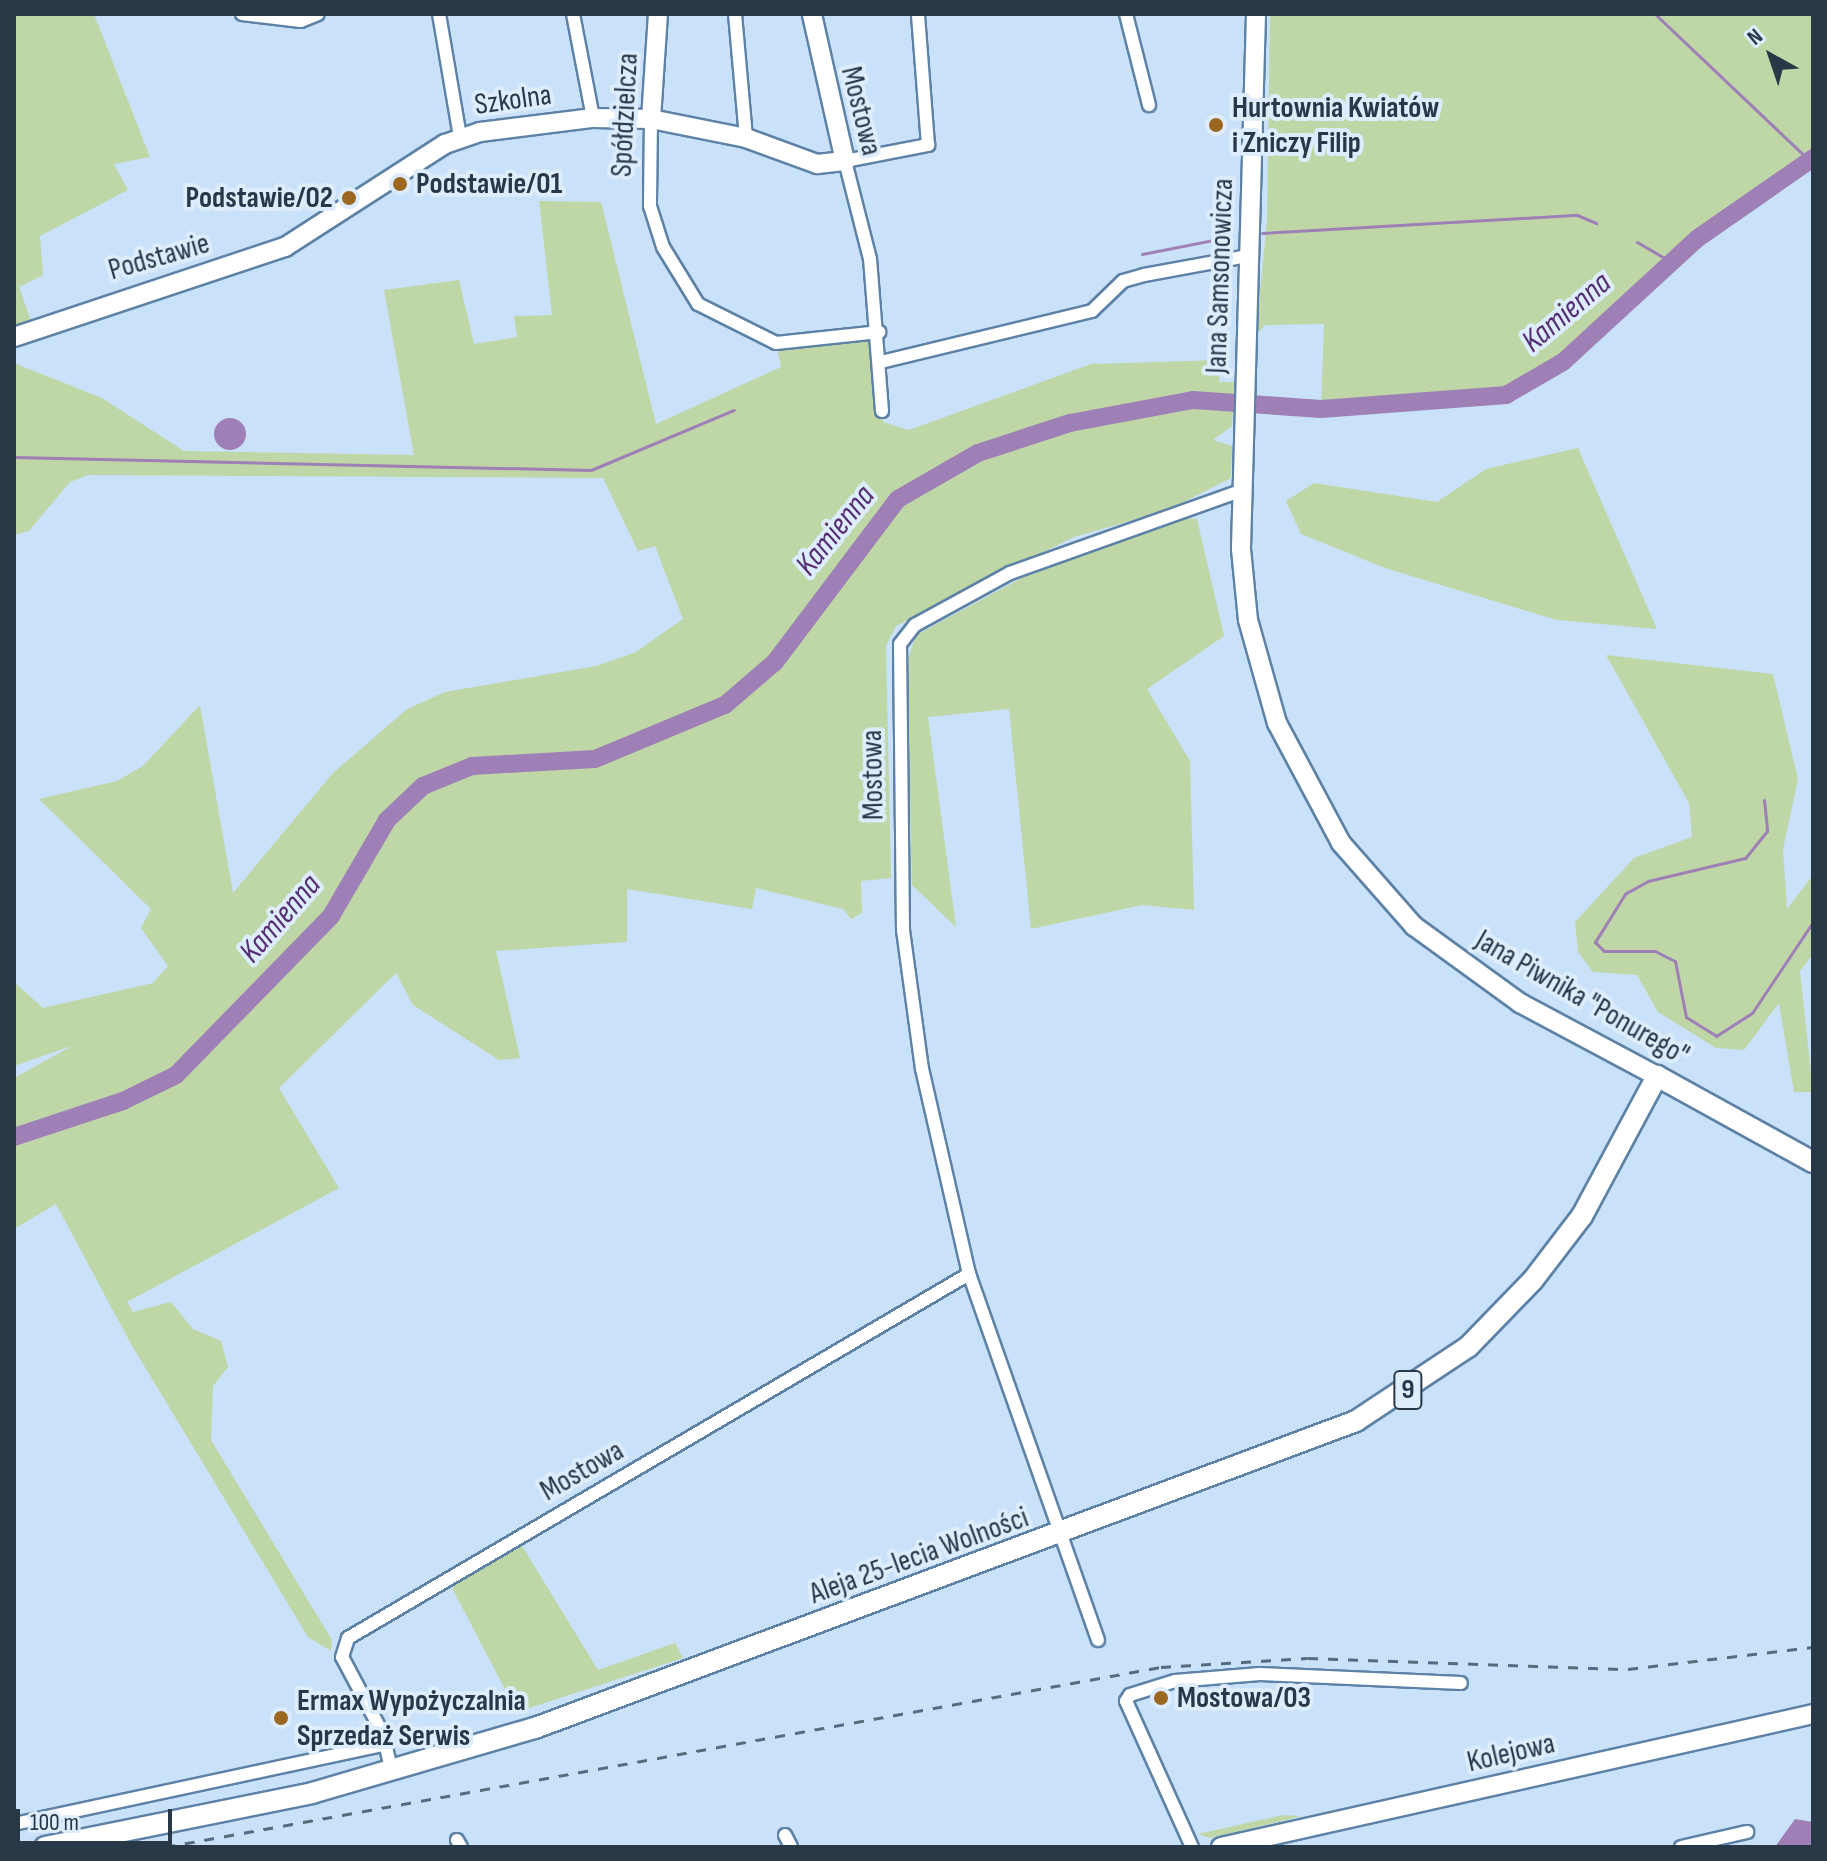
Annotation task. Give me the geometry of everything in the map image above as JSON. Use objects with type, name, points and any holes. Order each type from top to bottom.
[{"type":"main road","name":"Jana Piwnika \"Ponurego\"","points":[[1657,1076],[1813,1162]]},
{"type":"main road","name":"Aleja 25-lecia Wolności","points":[[45,1847],[392,1773],[535,1728],[1060,1537],[1356,1421],[1468,1347],[1575,1226],[1657,1076]]},
{"type":"street","points":[[242,14],[301,21],[318,14]]},
{"type":"street","name":"Szkolna","points":[[439,14],[460,137],[593,118],[651,119],[746,138],[793,158],[845,161]]},
{"type":"street","points":[[573,14],[593,118]]},
{"type":"street","name":"Spółdzielcza","points":[[658,14],[651,119],[650,206],[668,257],[698,304],[776,343],[879,332]]},
{"type":"street","points":[[735,14],[746,138]]},
{"type":"street","name":"Mostowa","points":[[812,14],[879,332],[882,411]]},
{"type":"street","points":[[845,161],[928,145],[918,14]]},
{"type":"street","points":[[1126,14],[1149,105]]},
{"type":"street","name":"Jana Samsonowicza","points":[[1240,491],[1256,14]]},
{"type":"street","name":"Podstawie","points":[[14,337],[285,247],[460,137]]},
{"type":"street","points":[[881,362],[1092,311],[1123,281],[1248,256]]},
{"type":"street","name":"Mostowa","points":[[1098,1640],[969,1274],[906,963],[900,644],[915,625],[1010,573],[1240,491]]},
{"type":"street","name":"Jana Piwnika \"Ponurego\"","points":[[1240,491],[1248,620],[1261,673],[1293,759],[1341,843],[1384,896],[1456,962],[1657,1076]]},
{"type":"street","name":"Mostowa","points":[[392,1773],[386,1744],[342,1657],[348,1638],[969,1274]]},
{"type":"street","points":[[1192,1847],[1126,1701],[1175,1681],[1260,1674],[1461,1683]]},
{"type":"street","name":"Kolejowa","points":[[1221,1847],[1813,1714]]},
{"type":"street","points":[[14,1824],[386,1744]]},
{"type":"street","points":[[1681,1847],[1747,1832]]},
{"type":"green space","points":[[14,14],[94,14],[150,157],[114,164],[128,190],[40,236],[43,275],[19,287],[31,321],[14,327]]},
{"type":"green space","points":[[1270,14],[1813,14],[1813,158],[1698,238],[1563,362],[1506,395],[1321,409],[1324,324],[1265,325],[1256,335],[1267,219]]},
{"type":"green space","points":[[539,201],[601,202],[656,424],[781,367],[776,343],[879,332],[883,422],[909,430],[1091,364],[1220,360],[1219,382],[1234,382],[1232,426],[1213,440],[1232,446],[1231,478],[1168,510],[1074,537],[896,626],[886,646],[891,878],[861,881],[862,913],[851,919],[843,909],[756,888],[752,909],[627,889],[627,942],[496,951],[520,1058],[499,1060],[413,1005],[396,973],[279,1088],[339,1188],[127,1302],[133,1312],[171,1302],[193,1329],[221,1341],[228,1367],[213,1386],[211,1440],[332,1640],[331,1651],[308,1637],[131,1344],[56,1204],[14,1229],[14,1078],[74,1045],[14,1066],[14,982],[43,1008],[153,983],[168,966],[141,928],[151,909],[39,799],[117,781],[143,766],[200,705],[233,893],[333,773],[407,709],[445,692],[596,666],[636,652],[683,619],[655,546],[638,551],[603,478],[88,475],[70,482],[29,531],[14,535],[14,363],[102,398],[184,451],[414,455],[384,290],[459,280],[474,344],[517,337],[514,316],[552,315]]},
{"type":"green space","points":[[1578,448],[1657,629],[1557,620],[1385,568],[1301,534],[1286,501],[1314,483],[1437,502],[1486,469]]},
{"type":"green space","points":[[1183,518],[1197,519],[1224,636],[1147,689],[1190,761],[1194,910],[1142,905],[1031,929],[1009,709],[928,717],[956,927],[912,885],[906,665],[916,635],[1031,573]]},
{"type":"green space","points":[[1606,655],[1773,674],[1798,779],[1783,849],[1787,909],[1813,875],[1813,954],[1800,971],[1813,1092],[1794,1092],[1779,1003],[1744,1050],[1716,1048],[1658,1012],[1637,975],[1593,972],[1578,952],[1575,922],[1634,858],[1692,837],[1689,803]]},
{"type":"green space","points":[[522,1546],[598,1670],[675,1643],[683,1658],[517,1712],[451,1586]]},
{"type":"green space","points":[[1283,1815],[1302,1816],[1210,1838],[1198,1834]]},
{"type":"shaded area","points":[[230,418],[242,422],[246,434],[242,446],[230,450],[218,446],[214,434],[218,422]]},
{"type":"shaded area","points":[[1795,1819],[1813,1822],[1813,1847],[1775,1847]]},
{"type":"waterway","points":[[1655,14],[1809,160]]},
{"type":"waterway","name":"Kamienna","points":[[14,1137],[123,1101],[176,1075],[331,916],[387,820],[423,786],[472,766],[595,759],[725,705],[775,662],[898,499],[978,453],[1070,423],[1193,400],[1321,409],[1506,395],[1563,362],[1698,238],[1813,158]]},
{"type":"waterway","points":[[1262,233],[1577,215],[1596,223]]},
{"type":"waterway","points":[[1142,254],[1229,237]]},
{"type":"waterway","points":[[1637,242],[1673,263]]},
{"type":"waterway","points":[[14,457],[591,470],[734,410]]},
{"type":"waterway","points":[[1764,800],[1767,831],[1745,858],[1648,881],[1625,894],[1595,942],[1604,951],[1655,951],[1675,961],[1686,1017],[1716,1036],[1752,1013],[1813,922]]},
{"type":"railway","points":[[165,1847],[1161,1667],[1308,1658],[1628,1669],[1813,1647]]},
{"type":"place","name":"Hurtownia Kwiatów i Zniczy Filip","points":[[1216,125]]},
{"type":"place","name":"Podstawie/01","points":[[400,184]]},
{"type":"place","name":"Podstawie/02","points":[[349,198]]},
{"type":"place","name":"Mostowa/03","points":[[1161,1698]]},
{"type":"place","name":"Ermax Wypożyczalnia Sprzedaż Serwis","points":[[281,1718]]}]
